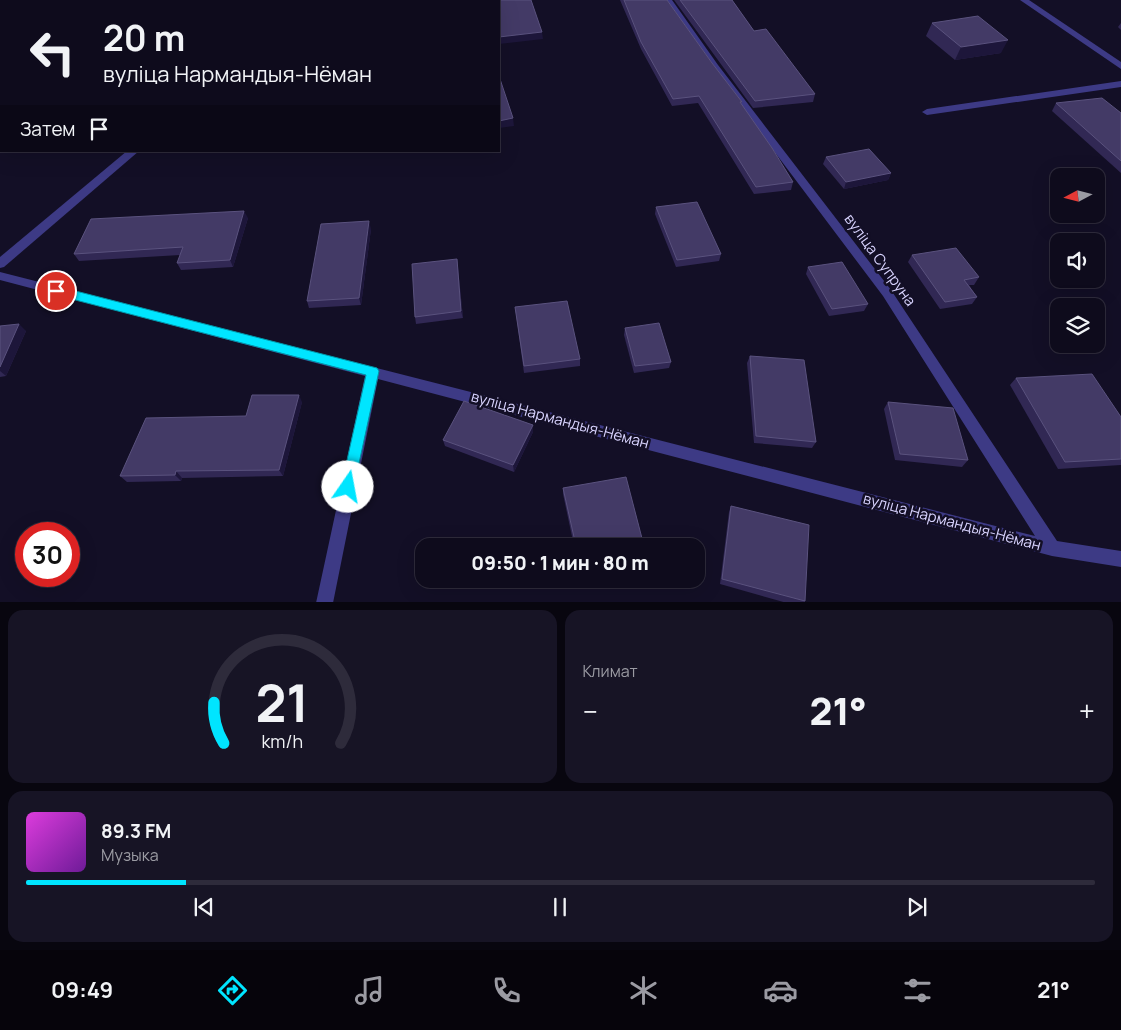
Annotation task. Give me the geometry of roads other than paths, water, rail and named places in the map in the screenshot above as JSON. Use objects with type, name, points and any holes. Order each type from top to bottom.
[{"type":"street","name":"вуліца Супруна","points":[[668,0],[715,67],[887,294],[1052,548]]},
{"type":"street","points":[[1024,0],[1121,66]]},
{"type":"street","points":[[927,112],[1121,84]]},
{"type":"street","points":[[0,264],[133,152]]},
{"type":"street","name":"вуліца Нармандыя-Нёман","points":[[0,276],[1052,548],[1121,559]]},
{"type":"street","points":[[324,602],[373,371]]}]
